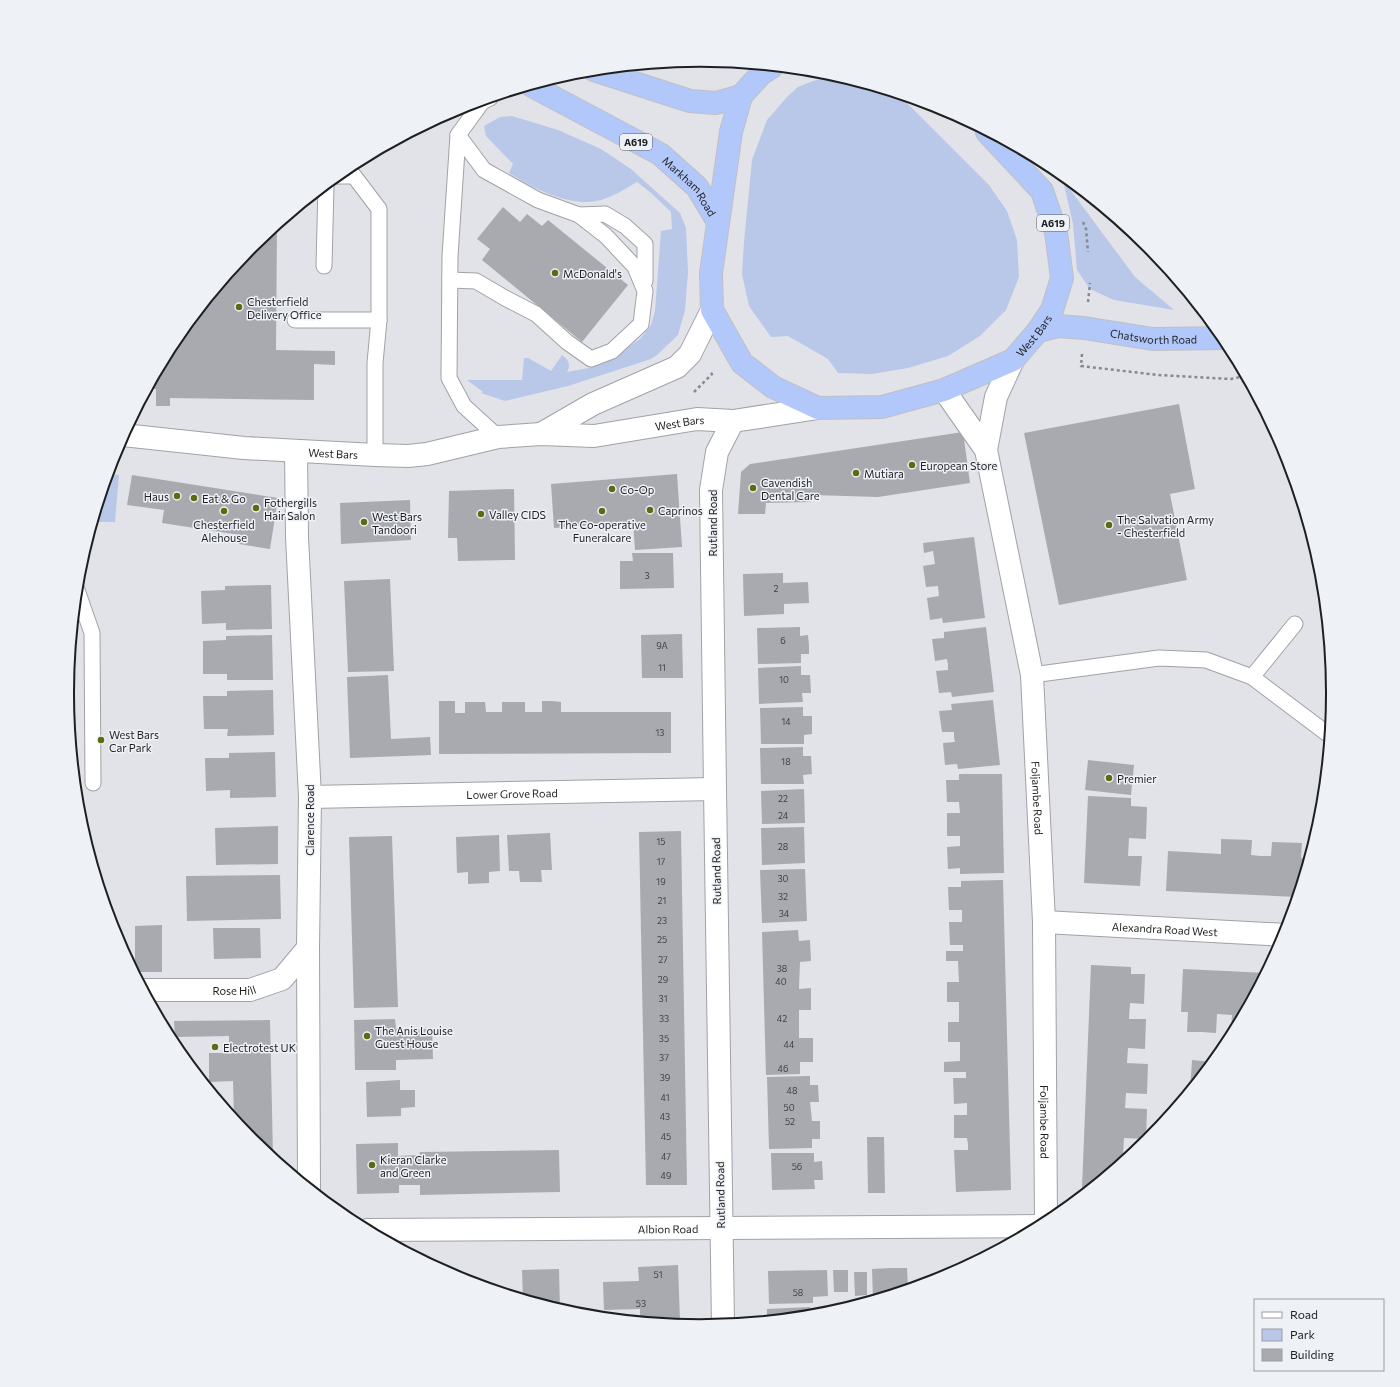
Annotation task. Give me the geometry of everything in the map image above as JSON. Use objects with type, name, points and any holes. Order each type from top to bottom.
[{"type":"highway","name":"West Bars","points":[[767,70],[761,74],[741,96],[731,132],[711,273],[712,310],[742,363],[773,387],[818,408],[882,407],[944,390],[1013,360],[1038,331],[1052,310],[1062,278],[1056,232],[1042,191],[997,142]]},
{"type":"highway","points":[[606,74],[690,101],[716,103],[741,96]]},
{"type":"highway","name":"Markham Road","points":[[537,88],[660,154],[697,187],[718,222]]},
{"type":"highway","name":"Chatsworth Road","points":[[1038,331],[1058,326],[1084,328],[1153,339],[1216,338]]},
{"type":"street","name":"West Bars","points":[[542,434],[593,404],[676,367],[690,354],[712,310]]},
{"type":"street","points":[[986,450],[996,397],[1013,360]]},
{"type":"street","name":"Foljambe Road","points":[[944,390],[986,450],[1032,675],[1044,922],[1046,1215]]},
{"type":"street","name":"West Bars","points":[[129,436],[296,452],[408,456],[427,454],[498,437],[542,434],[594,436],[697,420],[733,421],[818,408]]},
{"type":"street","name":"Rutland Road","points":[[723,1319],[714,789],[712,490],[717,452],[733,421]]},
{"type":"street","name":"Clarence Road","points":[[296,452],[297,537],[310,797],[308,948],[309,1183]]},
{"type":"street","name":"Lower Grove Road","points":[[310,797],[714,789]]},
{"type":"street","name":"Alexandra Road West","points":[[1044,922],[1278,935]]},
{"type":"street","name":"Rose Hill","points":[[148,990],[250,990],[282,979],[308,948]]},
{"type":"street","name":"Albion Road","points":[[377,1230],[1029,1226]]},
{"type":"lane","points":[[477,108],[458,135],[450,280],[449,378],[464,406],[498,437]]},
{"type":"lane","points":[[458,135],[484,170],[538,200],[579,215],[606,236],[636,267],[645,291]]},
{"type":"lane","points":[[348,176],[354,176],[379,209],[379,320],[375,363],[374,455]]},
{"type":"lane","points":[[324,266],[326,191]]},
{"type":"lane","points":[[450,280],[476,281],[536,314],[567,342],[591,359],[612,351],[641,324],[645,291],[645,244],[625,226],[605,214],[579,215]]},
{"type":"lane","points":[[295,320],[379,320]]},
{"type":"lane","points":[[81,601],[92,633],[93,783]]},
{"type":"lane","points":[[1252,677],[1295,624]]},
{"type":"lane","points":[[1032,675],[1159,658],[1206,660],[1252,677],[1325,732]]},
{"type":"path","points":[[1084,328],[1081,366],[1158,375],[1231,379],[1241,377]]},
{"type":"green space","points":[[822,79],[862,88],[906,102],[989,185],[1007,211],[1017,240],[1019,277],[1006,310],[980,336],[948,356],[908,368],[872,374],[838,373],[828,359],[788,336],[771,337],[749,306],[742,274],[752,160],[767,120],[798,87]]},
{"type":"green space","points":[[512,116],[558,130],[601,149],[631,169],[680,213],[686,228],[688,272],[685,310],[678,335],[657,355],[651,359],[568,386],[505,401],[481,393],[483,392],[467,380],[522,380],[524,358],[528,358],[551,371],[562,355],[569,363],[567,372],[589,368],[613,357],[640,339],[651,325],[655,311],[661,231],[672,229],[671,212],[637,182],[601,200],[589,202],[553,196],[509,173],[513,164],[486,136],[484,126],[500,117]]},
{"type":"green space","points":[[1064,184],[1068,187],[1135,277],[1174,310],[1114,300],[1090,289],[1077,270],[1073,224]]},
{"type":"green space","points":[[113,474],[119,475],[115,522],[98,522]]},
{"type":"building","name":"McDonald's","points":[[503,207],[520,222],[527,214],[542,226],[548,220],[628,285],[582,342],[482,260],[490,249],[477,239]]},
{"type":"building","name":"Chesterfield Delivery Office","points":[[277,231],[276,350],[335,351],[335,365],[314,364],[314,400],[170,398],[170,406],[156,406],[156,389],[152,389],[157,380],[179,345],[203,312],[229,280]]},
{"type":"building","name":"The Salvation Army - Chesterfield","points":[[1179,404],[1195,489],[1170,494],[1187,580],[1059,605],[1024,433]]},
{"type":"building","points":[[963,432],[970,483],[878,497],[812,495],[811,502],[766,503],[765,514],[738,514],[741,472],[750,464]]},
{"type":"building","points":[[677,474],[682,547],[635,550],[633,522],[554,528],[551,484]]},
{"type":"building","points":[[132,475],[278,498],[270,549],[239,544],[240,535],[162,523],[164,510],[127,505]]},
{"type":"building","name":"Valley CIDS","points":[[514,489],[515,560],[458,561],[457,538],[448,538],[449,491]]},
{"type":"building","name":"West Bars Tandoori","points":[[410,500],[411,540],[341,544],[340,503]]},
{"type":"building","points":[[974,537],[985,618],[943,623],[942,618],[930,620],[927,598],[939,596],[938,586],[926,587],[923,566],[935,564],[933,551],[924,553],[923,543]]},
{"type":"building","points":[[632,553],[673,553],[674,588],[620,589],[620,561],[633,561]]},
{"type":"building","points":[[783,573],[783,583],[808,582],[809,603],[784,604],[784,614],[744,616],[743,574]]},
{"type":"building","points":[[390,579],[394,671],[348,672],[344,581]]},
{"type":"building","points":[[271,585],[272,629],[226,630],[226,623],[202,624],[201,591],[225,590],[225,586]]},
{"type":"building","points":[[800,627],[800,636],[808,635],[809,645],[809,654],[801,654],[801,663],[758,664],[757,628]]},
{"type":"building","points":[[986,627],[994,692],[952,697],[951,692],[939,693],[936,671],[948,670],[948,665],[947,659],[935,661],[932,639],[944,638],[944,632]]},
{"type":"building","points":[[682,634],[683,678],[642,678],[641,635]]},
{"type":"building","points":[[272,635],[273,680],[227,680],[227,674],[203,674],[203,641],[226,640],[226,636]]},
{"type":"building","points":[[801,666],[801,675],[810,675],[811,693],[802,693],[803,702],[759,704],[758,668]]},
{"type":"building","points":[[388,675],[391,739],[430,737],[431,755],[350,758],[347,677]]},
{"type":"building","points":[[273,690],[274,735],[227,736],[228,729],[204,729],[203,696],[227,696],[227,691]]},
{"type":"building","points":[[993,700],[1000,765],[958,769],[957,764],[945,765],[943,743],[955,742],[954,732],[942,732],[939,711],[952,710],[951,704]]},
{"type":"building","points":[[439,701],[455,701],[455,713],[465,713],[465,702],[485,702],[486,712],[502,712],[502,702],[525,702],[525,712],[542,712],[542,701],[561,702],[561,712],[671,712],[671,753],[439,754]]},
{"type":"building","points":[[803,707],[803,716],[812,716],[812,734],[804,735],[804,744],[761,744],[760,708]]},
{"type":"building","points":[[803,747],[803,756],[811,756],[812,774],[803,775],[804,784],[761,784],[760,748]]},
{"type":"building","points":[[275,752],[276,797],[230,798],[230,790],[206,791],[205,758],[229,758],[229,753]]},
{"type":"building","name":"Premier","points":[[1088,760],[1134,765],[1131,795],[1085,790]]},
{"type":"building","points":[[959,774],[1002,774],[1004,873],[960,874],[960,868],[948,869],[947,847],[960,846],[960,836],[947,836],[947,813],[960,813],[959,802],[947,802],[946,780],[959,780]]},
{"type":"building","points":[[804,789],[805,823],[762,824],[761,791]]},
{"type":"building","points":[[1088,796],[1131,798],[1131,806],[1147,807],[1146,839],[1129,838],[1128,856],[1142,856],[1140,886],[1084,883]]},
{"type":"building","points":[[278,826],[278,864],[216,865],[215,828]]},
{"type":"building","points":[[804,827],[805,863],[762,865],[761,828]]},
{"type":"building","points":[[681,831],[687,1185],[646,1185],[639,832]]},
{"type":"building","points":[[550,833],[552,870],[541,870],[542,882],[520,882],[519,871],[509,871],[507,835]]},
{"type":"building","points":[[499,835],[500,871],[489,872],[489,883],[468,884],[468,872],[457,873],[456,837]]},
{"type":"building","points":[[392,836],[398,1007],[354,1008],[349,837]]},
{"type":"building","points":[[1221,839],[1252,840],[1251,855],[1271,856],[1272,842],[1302,843],[1301,858],[1304,858],[1292,897],[1166,891],[1168,851],[1221,854]]},
{"type":"building","points":[[805,869],[807,921],[762,923],[760,870]]},
{"type":"building","points":[[280,875],[281,919],[187,921],[186,876]]},
{"type":"building","points":[[1003,880],[1011,1190],[956,1192],[954,1150],[968,1150],[968,1144],[967,1138],[954,1138],[954,1115],[967,1115],[967,1103],[954,1104],[953,1078],[966,1078],[966,1072],[944,1072],[944,1062],[960,1061],[960,1042],[948,1042],[948,1022],[959,1022],[959,1002],[947,1002],[947,982],[959,982],[958,961],[946,961],[946,951],[963,951],[963,945],[950,945],[949,922],[962,922],[962,910],[949,910],[948,887],[961,887],[961,881]]},
{"type":"building","points":[[162,925],[162,972],[139,972],[135,964],[135,926]]},
{"type":"building","points":[[213,928],[260,928],[261,958],[214,959]]},
{"type":"building","points":[[798,930],[799,941],[810,940],[811,961],[800,962],[799,989],[811,988],[811,1010],[799,1010],[799,1038],[813,1038],[813,1062],[800,1062],[800,1074],[766,1075],[762,932]]},
{"type":"building","points":[[1091,965],[1131,967],[1131,974],[1145,974],[1144,1004],[1130,1003],[1129,1019],[1146,1019],[1145,1049],[1128,1048],[1127,1063],[1148,1064],[1147,1094],[1126,1093],[1125,1108],[1147,1109],[1146,1134],[1141,1139],[1124,1138],[1123,1156],[1084,1188],[1082,1188]]},
{"type":"building","points":[[1183,969],[1261,973],[1231,1025],[1232,1015],[1217,1014],[1216,1033],[1187,1032],[1188,1012],[1181,1012]]},
{"type":"building","points":[[395,1019],[396,1029],[432,1029],[433,1059],[396,1060],[396,1070],[355,1070],[354,1020]]},
{"type":"building","points":[[270,1020],[273,1152],[234,1112],[233,1081],[209,1082],[209,1053],[229,1053],[229,1036],[176,1037],[174,1021]]},
{"type":"building","points":[[1192,1060],[1207,1061],[1197,1075],[1191,1083]]},
{"type":"building","points":[[810,1076],[810,1085],[818,1085],[819,1102],[810,1102],[812,1121],[820,1121],[820,1139],[812,1139],[812,1148],[769,1149],[767,1077]]},
{"type":"building","points":[[400,1080],[400,1090],[415,1090],[415,1107],[401,1108],[401,1116],[367,1117],[366,1082]]},
{"type":"building","points":[[867,1137],[884,1137],[885,1193],[868,1193]]},
{"type":"building","points":[[398,1143],[398,1156],[419,1155],[420,1152],[559,1150],[560,1192],[420,1195],[420,1185],[399,1185],[399,1193],[357,1194],[356,1144]]},
{"type":"building","points":[[771,1153],[814,1153],[814,1162],[822,1161],[823,1180],[814,1180],[815,1189],[772,1190]]},
{"type":"building","points":[[678,1265],[680,1320],[640,1317],[640,1309],[604,1310],[603,1282],[639,1281],[638,1267]]},
{"type":"building","points":[[907,1268],[908,1284],[873,1296],[872,1269]]},
{"type":"building","points":[[559,1269],[560,1304],[523,1294],[522,1270]]},
{"type":"building","points":[[827,1270],[828,1296],[813,1297],[813,1303],[769,1304],[768,1271]]},
{"type":"building","points":[[833,1270],[848,1270],[848,1292],[834,1292]]},
{"type":"building","points":[[854,1272],[867,1272],[867,1295],[855,1296]]},
{"type":"building","points":[[810,1307],[810,1310],[767,1316],[767,1309]]},
{"type":"place","name":"McDonald's","points":[[555,273]]},
{"type":"place","name":"Chesterfield Delivery Office","points":[[239,307]]},
{"type":"place","name":"European Store","points":[[912,465]]},
{"type":"place","name":"Mutiara","points":[[856,473]]},
{"type":"place","name":"Cavendish Dental Care","points":[[753,488]]},
{"type":"place","name":"Co-Op","points":[[612,489]]},
{"type":"place","name":"Haus","points":[[177,496]]},
{"type":"place","name":"Eat & Go","points":[[194,498]]},
{"type":"place","name":"Fothergills Hair Salon","points":[[256,508]]},
{"type":"place","name":"Caprinos","points":[[650,510]]},
{"type":"place","name":"Chesterfield Alehouse","points":[[224,511]]},
{"type":"place","name":"The Co-operative Funeralcare","points":[[602,511]]},
{"type":"place","name":"Valley CIDS","points":[[481,514]]},
{"type":"place","name":"West Bars Tandoori","points":[[364,522]]},
{"type":"place","name":"The Salvation Army - Chesterfield","points":[[1109,525]]},
{"type":"place","name":"West Bars Car Park","points":[[101,740]]},
{"type":"place","name":"Premier","points":[[1109,778]]},
{"type":"place","name":"The Anis Louise Guest House","points":[[367,1036]]},
{"type":"place","name":"Electrotest UK","points":[[215,1047]]},
{"type":"place","name":"Kieran Clarke and Green","points":[[372,1165]]}]
